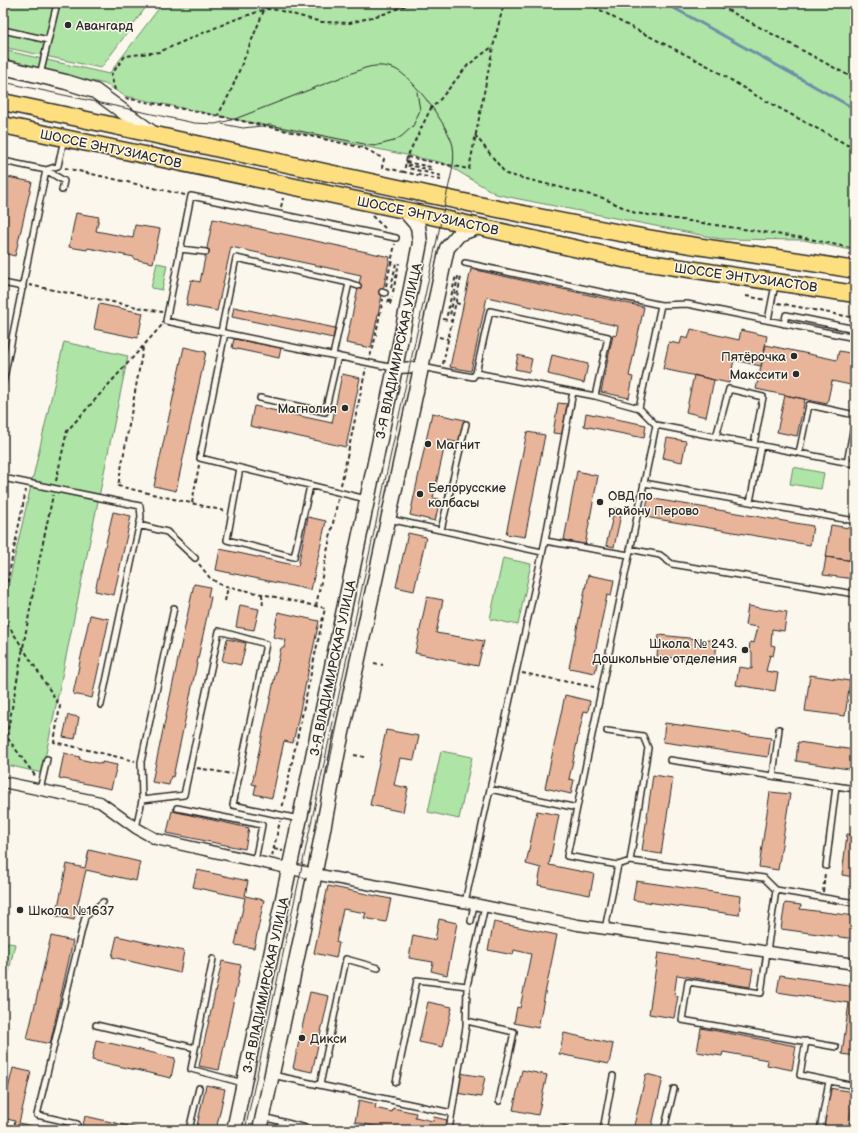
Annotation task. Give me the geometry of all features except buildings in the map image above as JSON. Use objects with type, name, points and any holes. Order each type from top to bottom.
[{"type":"main road","name":"ШОССЕ ЭНТУЗИАСТОВ","points":[[3,102],[451,199],[636,236],[855,270]]},
{"type":"main road","name":"ШОССЕ ЭНТУЗИАСТОВ","points":[[3,125],[404,210],[623,259],[855,294]]},
{"type":"street","points":[[3,67],[95,91],[156,134]]},
{"type":"street","name":"3-Я ВЛАДИМИРСКАЯ УЛИЦА","points":[[234,1130],[420,243],[418,226],[404,210]]},
{"type":"street","name":"3-Я ВЛАДИМИРСКАЯ УЛИЦА","points":[[261,1124],[314,874],[335,763],[447,248],[459,234],[478,226]]},
{"type":"street","points":[[395,368],[421,367]]},
{"type":"street","points":[[3,782],[41,787],[100,802],[136,828],[156,839],[314,874],[485,906],[578,926],[855,964]]},
{"type":"lane","points":[[40,76],[57,3]]},
{"type":"lane","points":[[3,30],[48,40]]},
{"type":"lane","points":[[46,170],[58,166],[64,138]]},
{"type":"lane","points":[[3,161],[46,170],[64,181],[62,190]]},
{"type":"lane","points":[[3,383],[24,286],[46,170]]},
{"type":"lane","points":[[395,368],[166,321],[191,196],[396,238]]},
{"type":"lane","points":[[180,249],[206,252]]},
{"type":"lane","points":[[228,258],[236,258],[358,286]]},
{"type":"lane","points":[[236,258],[200,458],[367,499]]},
{"type":"lane","points":[[465,263],[661,305],[687,304],[855,338]]},
{"type":"lane","points":[[768,320],[776,282]]},
{"type":"lane","points":[[3,283],[24,286]]},
{"type":"lane","points":[[260,398],[325,412],[349,283]]},
{"type":"lane","points":[[639,408],[661,305]]},
{"type":"lane","points":[[421,367],[473,378],[476,373],[490,311],[608,337],[595,396]]},
{"type":"lane","points":[[784,324],[786,315],[855,329]]},
{"type":"lane","points":[[476,373],[595,396],[639,408],[656,425],[855,464]]},
{"type":"lane","points":[[716,437],[729,389],[763,397],[754,444]]},
{"type":"lane","points":[[471,921],[469,903],[490,790],[542,552],[573,392]]},
{"type":"lane","points":[[799,453],[809,405],[855,415]]},
{"type":"lane","points":[[847,462],[855,420]]},
{"type":"lane","points":[[441,530],[466,424]]},
{"type":"lane","points":[[656,425],[567,856],[618,865],[630,861],[764,878],[776,890],[855,903]]},
{"type":"lane","points":[[750,502],[761,446]]},
{"type":"lane","points":[[240,468],[227,540],[294,557],[310,486]]},
{"type":"lane","points":[[3,478],[140,506],[139,525],[101,705]]},
{"type":"lane","points":[[644,483],[855,521]]},
{"type":"lane","points":[[388,519],[441,530],[487,543],[542,552]]},
{"type":"lane","points":[[139,525],[167,532],[195,558]]},
{"type":"lane","points":[[544,541],[629,555]]},
{"type":"lane","points":[[630,549],[660,555],[672,564],[855,594]]},
{"type":"lane","points":[[136,828],[142,800],[141,762],[174,608]]},
{"type":"lane","points":[[142,800],[184,794],[219,631],[266,644],[234,805],[300,819]]},
{"type":"lane","points":[[773,776],[779,729]]},
{"type":"lane","points":[[607,731],[643,736],[648,748],[630,861]]},
{"type":"lane","points":[[41,787],[48,759]]},
{"type":"lane","points":[[670,760],[855,788]]},
{"type":"lane","points":[[826,866],[836,786]]},
{"type":"lane","points":[[490,790],[577,808]]},
{"type":"lane","points":[[177,808],[262,825],[255,861]]},
{"type":"lane","points":[[605,929],[618,865]]},
{"type":"lane","points":[[776,890],[761,993],[688,982],[682,1020],[836,1046]]},
{"type":"lane","points":[[76,1130],[77,1124],[38,1115],[85,917],[103,902]]},
{"type":"lane","points":[[449,1130],[467,1022],[467,986],[485,906]]},
{"type":"lane","points":[[213,959],[191,1069],[244,1083]]},
{"type":"lane","points":[[320,1085],[346,960],[378,968]]},
{"type":"lane","points":[[396,1082],[417,980],[467,986]]},
{"type":"lane","points":[[467,1022],[514,1032],[499,1101]]},
{"type":"lane","points":[[96,1025],[195,1048]]},
{"type":"lane","points":[[806,1041],[800,1075],[855,1086]]},
{"type":"lane","points":[[272,1075],[452,1113]]},
{"type":"lane","points":[[603,1130],[613,1076]]},
{"type":"lane","points":[[820,1130],[829,1081]]},
{"type":"lane","points":[[189,1130],[199,1088]]},
{"type":"lane","points":[[664,1130],[674,1089]]},
{"type":"lane","points":[[261,1124],[314,1130]]},
{"type":"path","points":[[218,117],[266,10],[267,3]]},
{"type":"path","points":[[116,97],[111,75],[125,56],[159,52],[231,21],[266,10],[278,10],[321,22],[350,23],[387,13],[411,3]]},
{"type":"path","points":[[407,158],[469,168],[493,47],[504,3]]},
{"type":"path","points":[[588,3],[621,22],[710,67],[755,95],[855,149]]},
{"type":"path","points":[[716,3],[855,79]]},
{"type":"path","points":[[404,172],[407,158],[431,108],[438,102],[468,65],[493,47]]},
{"type":"path","points":[[124,98],[364,148],[384,159],[382,167],[441,180]]},
{"type":"path","points":[[475,135],[506,174],[603,198],[635,213],[810,239],[855,249]]},
{"type":"path","points":[[406,162],[431,167],[430,170],[409,165],[408,168],[442,176]]},
{"type":"path","points":[[58,166],[191,196]]},
{"type":"path","points":[[280,214],[284,195]]},
{"type":"path","points":[[365,370],[373,348],[396,238],[368,213]]},
{"type":"path","points":[[391,262],[396,263],[388,304],[390,304],[399,263]]},
{"type":"path","points":[[443,366],[461,277],[458,277],[450,315],[447,315],[456,275]]},
{"type":"path","points":[[24,286],[168,314]]},
{"type":"path","points":[[456,303],[463,305]]},
{"type":"path","points":[[783,304],[855,318]]},
{"type":"path","points":[[3,757],[22,649],[54,488],[67,431],[166,321]]},
{"type":"path","points":[[439,337],[448,339]]},
{"type":"path","points":[[143,347],[118,486],[232,512]]},
{"type":"path","points":[[192,503],[200,458]]},
{"type":"path","points":[[3,603],[28,482]]},
{"type":"path","points":[[195,558],[210,578],[221,585],[325,608],[271,864]]},
{"type":"path","points":[[225,601],[228,587]]},
{"type":"path","points":[[262,594],[263,608]]},
{"type":"path","points":[[3,617],[22,649],[60,706],[54,742],[141,762]]},
{"type":"path","points":[[374,663],[383,665]]},
{"type":"path","points":[[516,671],[602,689]]},
{"type":"path","points":[[3,739],[6,736]]},
{"type":"path","points":[[6,736],[41,787]]},
{"type":"path","points":[[354,755],[364,757]]},
{"type":"path","points":[[190,766],[240,776]]},
{"type":"path","points":[[274,849],[285,851]]},
{"type":"path","points":[[822,897],[826,866]]},
{"type":"green space","name":"Авангард","points":[[3,3],[149,3],[101,68],[3,47]]},
{"type":"green space","points":[[163,3],[855,3],[855,251],[804,240],[721,239],[496,194],[444,163],[125,96],[105,84],[3,61],[3,50],[109,74]]},
{"type":"green space","points":[[157,263],[167,265],[162,290],[151,288]]},
{"type":"green space","points":[[64,342],[128,356],[42,773],[3,764],[3,608]]},
{"type":"green space","points":[[793,467],[824,473],[821,489],[790,484]]},
{"type":"green space","points":[[503,558],[531,564],[518,625],[490,619]]},
{"type":"green space","points":[[441,751],[472,757],[459,819],[428,812]]},
{"type":"green space","points":[[3,942],[15,944],[7,980],[3,979]]},
{"type":"waterway","points":[[665,3],[855,109]]},
{"type":"tram line","points":[[3,82],[194,123],[215,124],[235,119],[365,68],[384,66],[395,69],[402,74],[420,92],[438,115],[453,146],[454,159],[452,172],[245,1130]]},
{"type":"tram line","points":[[222,124],[243,128],[270,125],[374,146],[394,141],[413,126],[420,110],[417,92]]},
{"type":"tram line","points":[[327,775],[337,726]]},
{"type":"place","name":"Авангард","points":[[68,25]]},
{"type":"place","name":"Пятёрочка","points":[[794,356]]},
{"type":"place","name":"Макссити","points":[[796,374]]},
{"type":"place","name":"Магнолия","points":[[345,408]]},
{"type":"place","name":"Магнит","points":[[428,444]]},
{"type":"place","name":"Белорусские колбасы","points":[[420,494]]},
{"type":"place","name":"ОВД по району Перово","points":[[600,502]]},
{"type":"place","name":"Школа № 243. Дошкольные отделения","points":[[745,650]]},
{"type":"place","name":"Школа №1637","points":[[20,910]]},
{"type":"place","name":"Дикси","points":[[302,1038]]}]
